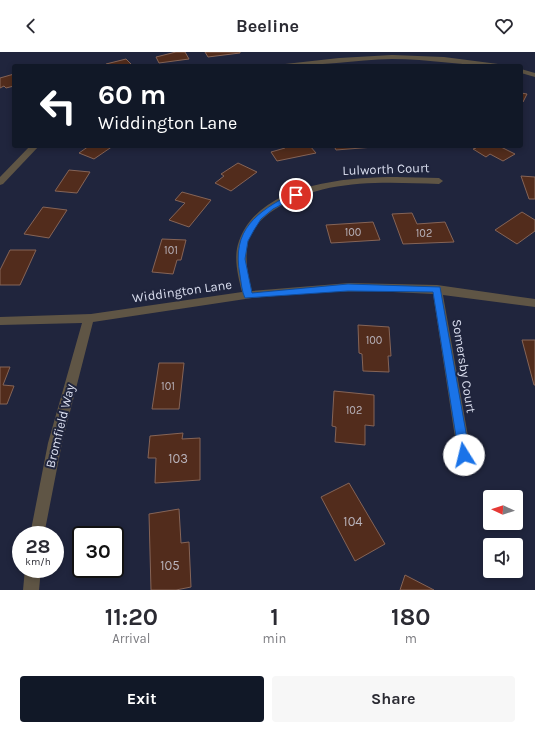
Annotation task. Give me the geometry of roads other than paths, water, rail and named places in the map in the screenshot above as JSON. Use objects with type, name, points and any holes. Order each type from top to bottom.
[{"type":"street","points":[[302,64],[354,58],[391,56],[444,58],[484,64]]},
{"type":"street","points":[[523,72],[535,75]]},
{"type":"street","points":[[0,182],[10,169],[33,148]]},
{"type":"street","name":"Lulworth Court","points":[[248,296],[241,259],[244,241],[258,218],[271,208],[296,195],[334,184],[366,180],[439,181]]},
{"type":"street","name":"Widdington Lane","points":[[0,321],[89,318],[248,296],[348,287],[437,289],[492,295],[535,303]]},
{"type":"street","name":"Somersby Court","points":[[437,289],[467,470]]},
{"type":"street","name":"Bromfield Way","points":[[39,526],[55,443],[89,318]]},
{"type":"street","points":[[31,590],[32,578]]}]
